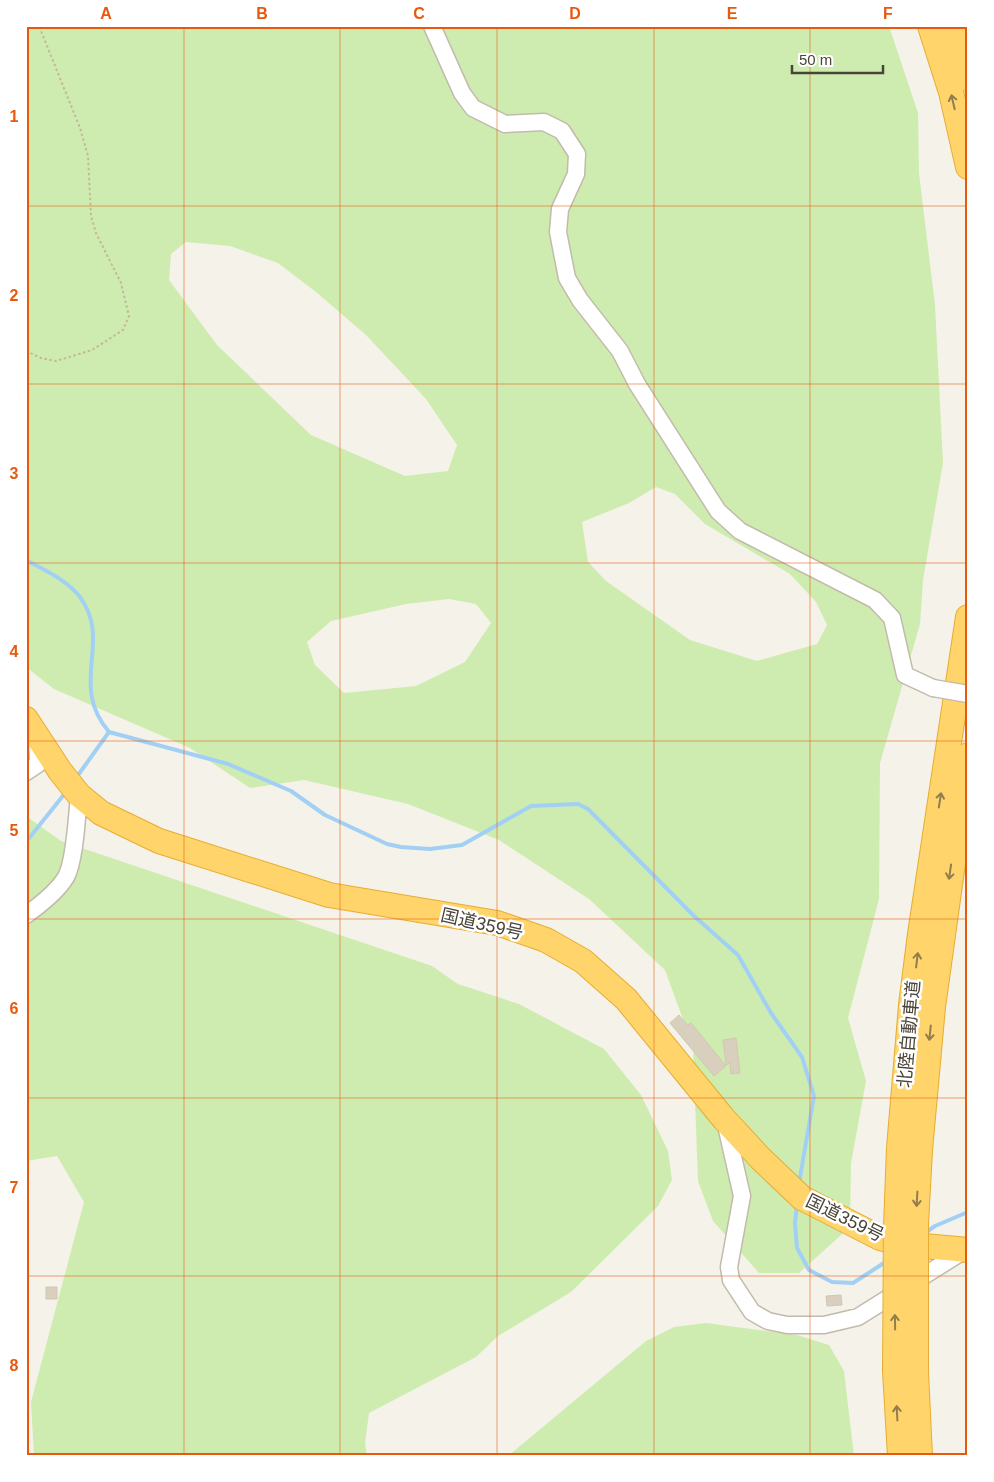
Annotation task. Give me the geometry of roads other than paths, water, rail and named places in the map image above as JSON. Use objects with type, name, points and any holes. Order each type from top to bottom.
[{"type":"highway","points":[[930,26],[951,92],[968,167]]},
{"type":"highway","points":[[951,26],[968,79]]},
{"type":"highway","name":"北陸自動車道","points":[[900,1456],[916,1224],[910,1149],[911,1005],[968,617]]},
{"type":"highway","name":"国道359号","points":[[32,728],[79,795],[102,813],[159,841],[329,895],[497,923],[546,940],[583,961],[626,999],[724,1119],[760,1159],[802,1198],[880,1238],[902,1244],[967,1250]]},
{"type":"highway","name":"北陸自動車道","points":[[910,1149],[968,754]]},
{"type":"highway","name":"北陸自動車道","points":[[906,1372],[920,1456]]},
{"type":"street","points":[[432,26],[462,93],[473,108],[505,124],[544,122],[562,131],[578,154],[576,174],[560,209],[558,232],[567,278],[580,300],[620,352],[637,384],[718,511],[740,531],[875,600],[892,618],[905,675],[933,688],[968,694]]},
{"type":"street","points":[[26,772],[38,764],[32,728]]},
{"type":"street","points":[[26,915],[44,903],[66,877],[71,860],[79,795]]},
{"type":"street","points":[[724,1119],[742,1196],[729,1268],[731,1280],[752,1312],[768,1321],[787,1325],[824,1325],[858,1317],[967,1250]]},
{"type":"waterway","points":[[26,560],[69,585],[80,597],[89,614],[93,630],[92,697],[97,714],[109,732],[228,764],[291,791],[325,815],[387,844],[401,847],[430,849],[462,845],[531,806],[578,804],[588,809],[694,916],[738,955],[771,1013],[802,1057],[814,1096],[799,1183]]},
{"type":"waterway","points":[[76,778],[109,732]]},
{"type":"waterway","points":[[26,842],[66,792]]},
{"type":"waterway","points":[[797,1205],[795,1223],[797,1248],[809,1270],[832,1282],[853,1283],[887,1261]]},
{"type":"waterway","points":[[925,1233],[935,1226],[968,1212]]}]
